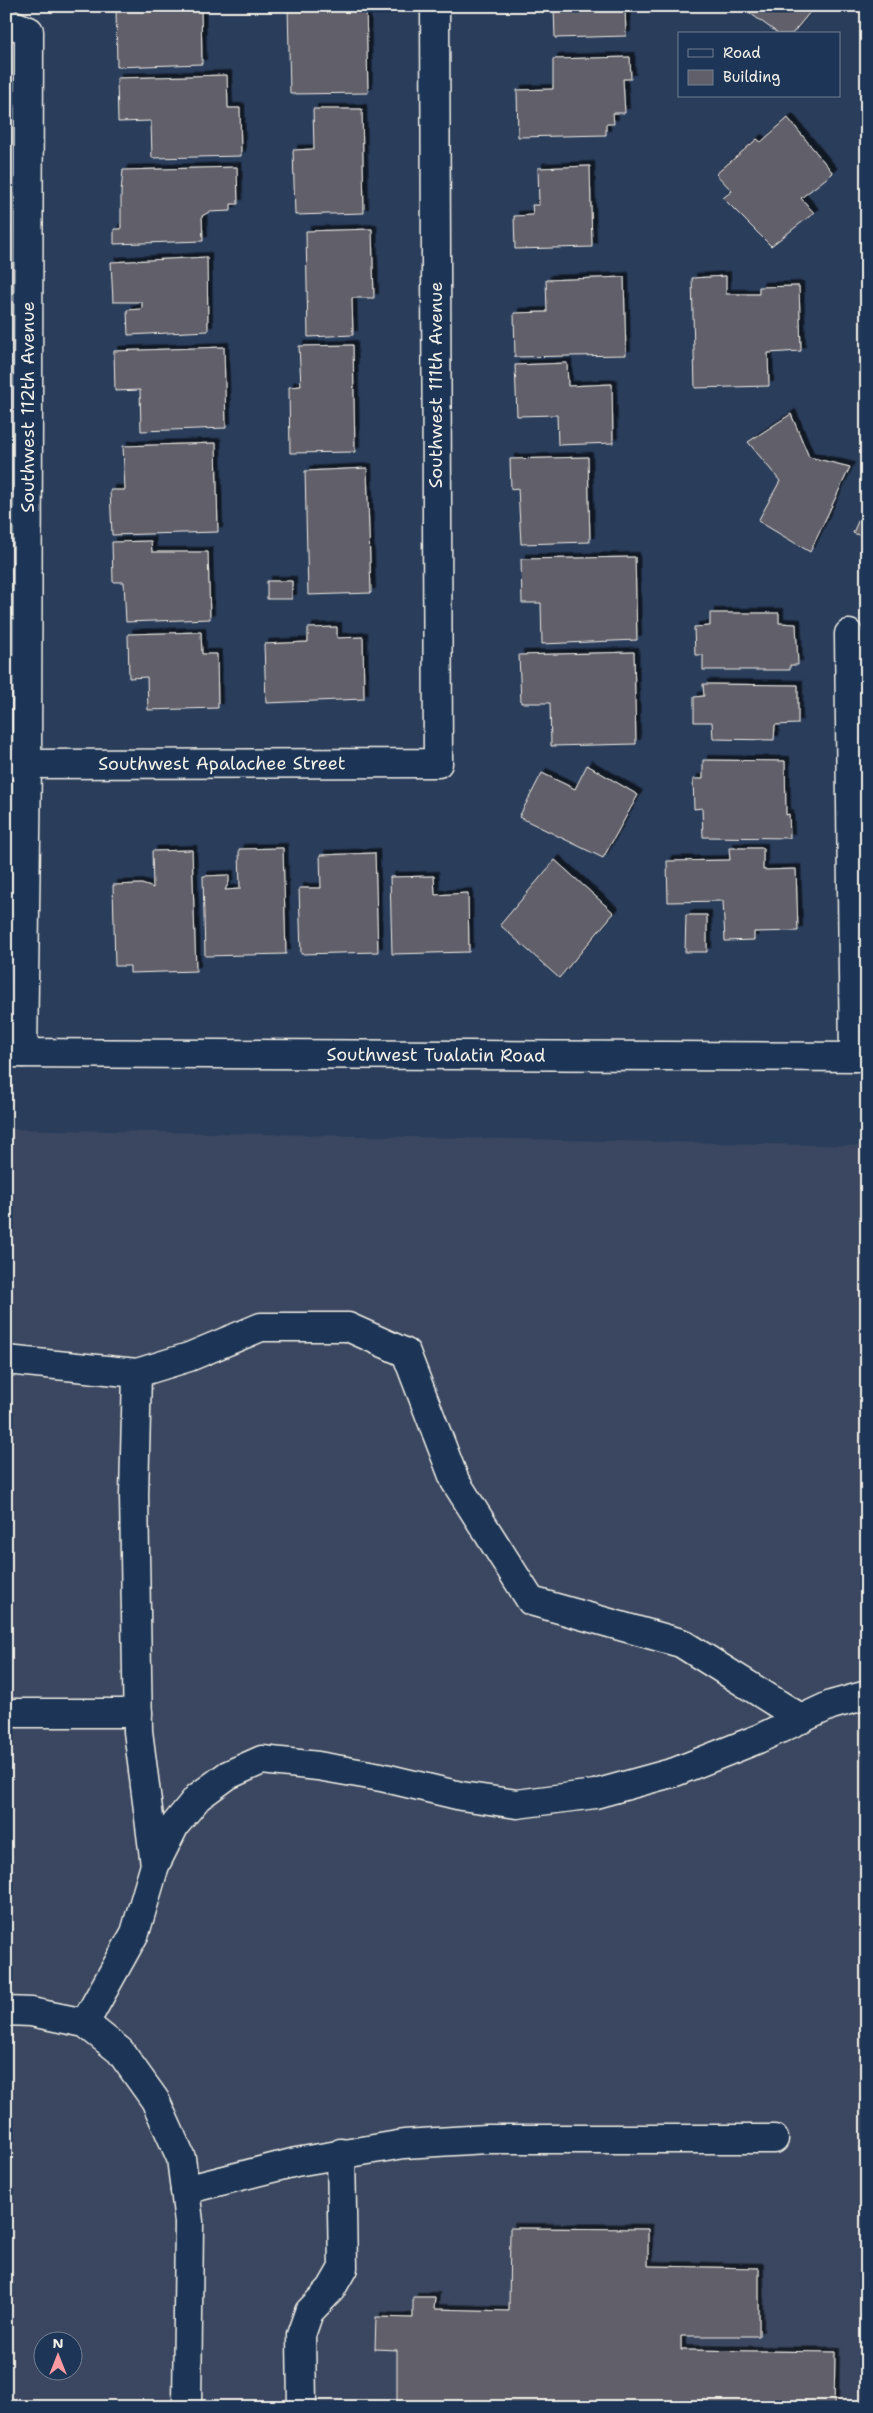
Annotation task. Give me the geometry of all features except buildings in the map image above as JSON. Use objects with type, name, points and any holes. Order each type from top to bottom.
[{"type":"street","name":"Southwest 111th Avenue","points":[[435,6],[438,763]]},
{"type":"street","name":"Southwest 112th Avenue","points":[[14,1053],[18,27]]},
{"type":"street","points":[[849,634],[860,1057]]},
{"type":"street","name":"Southwest Apalachee Street","points":[[16,764],[438,763]]},
{"type":"street","name":"Southwest Tualatin Road","points":[[14,1053],[860,1057]]},
{"type":"street","points":[[6,1360],[137,1373],[189,1357],[261,1327],[348,1327],[406,1352],[455,1481],[531,1601],[681,1643],[802,1719]]},
{"type":"street","points":[[137,1373],[134,1495],[138,1731],[155,1866]]},
{"type":"street","points":[[85,2023],[135,1932],[155,1866],[175,1825],[198,1797],[228,1775],[262,1760],[372,1775],[461,1796],[517,1804],[595,1794],[675,1772],[831,1705],[867,1695]]},
{"type":"street","points":[[6,1713],[138,1713]]},
{"type":"street","points":[[6,2011],[31,2012],[85,2023],[120,2050],[155,2100],[180,2158],[189,2222],[187,2407]]},
{"type":"street","points":[[185,2190],[296,2162],[404,2144],[486,2139],[774,2139]]},
{"type":"street","points":[[302,2407],[300,2335],[309,2312],[331,2289],[343,2268],[341,2153]]},
{"type":"shaded area","points":[[6,1129],[866,1146],[867,2407],[6,2407]]},
{"type":"green space","points":[[867,1743],[867,2276],[866,2276]]}]
